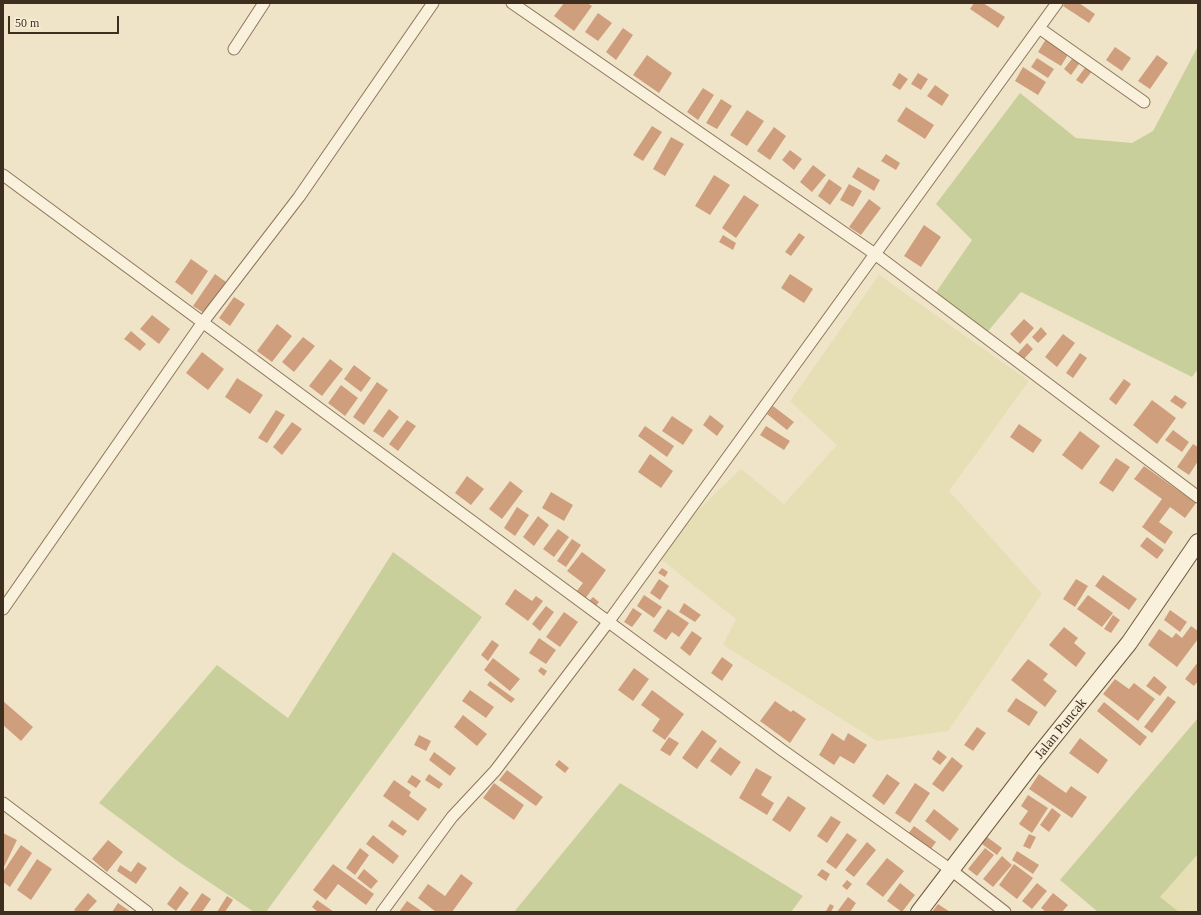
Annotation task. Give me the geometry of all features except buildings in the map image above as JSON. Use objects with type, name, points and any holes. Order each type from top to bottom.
[{"type":"street","points":[[234,49],[264,3]]},
{"type":"street","points":[[3,608],[203,322],[299,197],[433,3]]},
{"type":"street","points":[[512,3],[875,254],[1198,497]]},
{"type":"street","points":[[382,912],[452,817],[495,771],[609,620],[1057,3]]},
{"type":"street","points":[[1039,28],[1144,102]]},
{"type":"street","points":[[3,175],[609,620],[782,750],[951,870],[1005,912]]},
{"type":"street","name":"Jalan Puncak","points":[[919,912],[1035,760],[1129,643],[1198,542]]},
{"type":"street","points":[[3,803],[147,912]]},
{"type":"shaded area","points":[[879,275],[1029,381],[949,491],[1042,594],[948,731],[877,741],[723,645],[736,619],[653,553],[741,469],[784,504],[837,445],[790,401]]},
{"type":"shaded area","points":[[1198,854],[1198,912],[1179,912],[1159,897]]},
{"type":"green space","points":[[1198,46],[1198,369],[1192,377],[1021,292],[984,336],[930,301],[972,240],[936,204],[1020,93],[1076,138],[1132,143],[1153,131]]},
{"type":"green space","points":[[393,552],[482,617],[266,912],[254,912],[179,862],[99,803],[217,665],[288,718]]},
{"type":"green space","points":[[1198,718],[1198,854],[1160,897],[1179,912],[1098,912],[1060,880]]},
{"type":"green space","points":[[620,783],[803,896],[791,912],[514,912]]}]
